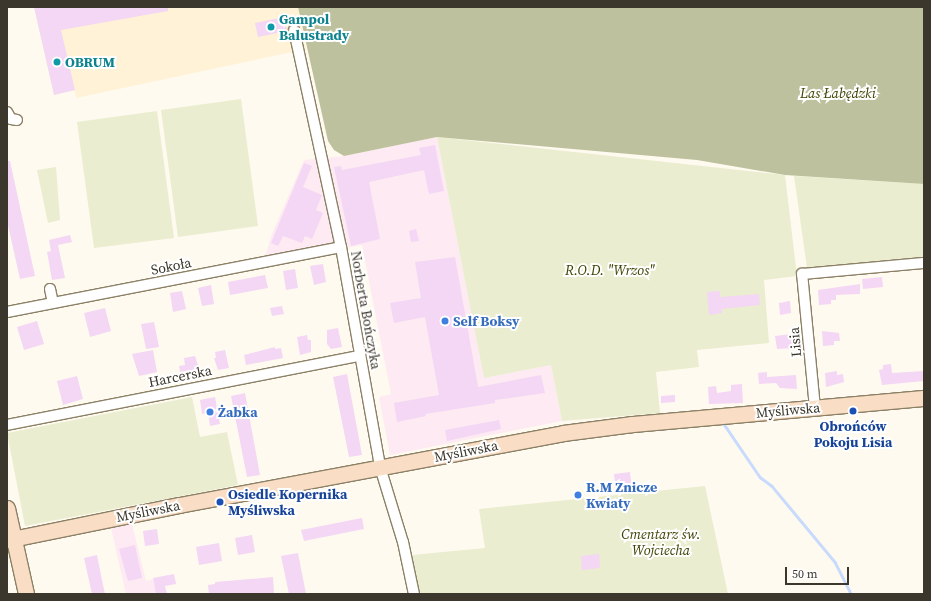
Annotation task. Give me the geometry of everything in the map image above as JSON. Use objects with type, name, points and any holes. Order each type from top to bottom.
[{"type":"street","name":"Norberta Bończyka","points":[[294,30],[341,247],[359,356],[380,467],[404,548],[414,594]]},
{"type":"street","points":[[7,112],[11,119],[17,120]]},
{"type":"street","name":"Sokoła","points":[[7,312],[341,247]]},
{"type":"street","name":"Lisia","points":[[815,408],[802,274],[924,263]]},
{"type":"street","points":[[50,289],[53,303]]},
{"type":"street","name":"Harcerska","points":[[7,425],[359,356]]},
{"type":"street","name":"Myśliwska","points":[[10,540],[179,504],[603,428],[924,398]]},
{"type":"street","points":[[7,508],[10,540],[26,594]]},
{"type":"shaded area","name":"OBRUM","points":[[34,7],[298,7],[306,49],[76,98],[75,90],[54,95]]},
{"type":"shaded area","points":[[437,137],[484,378],[551,365],[562,421],[390,455],[379,397],[391,394],[362,245],[264,261],[272,234],[304,160],[344,156]]},
{"type":"shaded area","points":[[132,524],[146,581],[153,579],[156,594],[126,594],[111,528]]},
{"type":"green space","name":"Las Łabędzki","points":[[298,7],[924,7],[924,184],[785,175],[697,160],[437,137],[344,156],[334,150],[328,141]]},
{"type":"green space","points":[[241,99],[258,226],[178,237],[161,110]]},
{"type":"green space","points":[[157,111],[174,238],[94,248],[77,122]]},
{"type":"green space","name":"R.O.D. \"Wrzos\"","points":[[437,137],[785,175],[797,276],[764,280],[769,343],[697,350],[699,367],[656,372],[660,413],[562,421],[551,365],[484,378]]},
{"type":"green space","points":[[56,167],[60,220],[48,223],[37,170]]},
{"type":"green space","points":[[794,176],[924,184],[924,265],[808,275]]},
{"type":"green space","points":[[192,397],[200,437],[227,432],[238,485],[25,526],[7,433]]},
{"type":"green space","name":"Cmentarz św. Wojciecha","points":[[705,486],[728,594],[420,594],[412,555],[485,548],[479,509]]},
{"type":"building","points":[[34,7],[168,7],[168,11],[61,30],[75,90],[54,95]]},
{"type":"building","name":"Gampol Balustrady","points":[[284,17],[287,31],[258,37],[255,23]]},
{"type":"building","points":[[435,145],[444,191],[429,194],[424,170],[369,182],[380,239],[351,246],[334,167],[341,166],[342,170],[421,155],[419,148]]},
{"type":"building","points":[[7,161],[10,161],[35,276],[20,279],[7,221]]},
{"type":"building","points":[[304,163],[312,166],[303,187],[322,195],[316,210],[323,213],[312,239],[305,236],[302,243],[283,236],[278,246],[271,243]]},
{"type":"building","points":[[416,229],[419,241],[411,242],[409,231]]},
{"type":"building","points":[[70,235],[72,242],[58,245],[65,278],[52,280],[47,252],[51,251],[49,240]]},
{"type":"building","name":"Self Boksy","points":[[455,257],[478,387],[541,375],[545,393],[495,400],[495,403],[425,414],[426,416],[397,422],[394,403],[439,395],[425,317],[394,323],[390,303],[421,298],[415,262]]},
{"type":"building","points":[[323,264],[326,282],[314,285],[310,266]]},
{"type":"building","points":[[295,269],[298,288],[286,290],[283,271]]},
{"type":"building","points":[[265,275],[268,288],[230,295],[228,282]]},
{"type":"building","points":[[882,277],[883,287],[863,289],[862,279]]},
{"type":"building","points":[[860,284],[860,294],[836,295],[836,300],[831,300],[831,304],[819,305],[818,290]]},
{"type":"building","points":[[211,285],[214,304],[202,306],[198,288]]},
{"type":"building","points":[[182,291],[186,309],[173,312],[170,293]]},
{"type":"building","points":[[720,291],[720,297],[759,294],[760,305],[722,309],[722,313],[709,315],[707,292]]},
{"type":"building","points":[[790,301],[791,313],[780,315],[779,303]]},
{"type":"building","points":[[282,306],[284,314],[272,316],[270,308]]},
{"type":"building","points":[[105,308],[111,331],[90,337],[84,313]]},
{"type":"building","points":[[37,321],[44,344],[24,350],[17,327]]},
{"type":"building","points":[[154,322],[159,347],[146,349],[141,324]]},
{"type":"building","points":[[338,328],[342,347],[331,349],[327,344],[327,330]]},
{"type":"building","points":[[822,331],[839,333],[840,341],[834,341],[834,345],[823,346]]},
{"type":"building","points":[[793,334],[794,348],[777,349],[775,336]]},
{"type":"building","points":[[307,335],[308,340],[311,340],[311,352],[300,355],[297,337]]},
{"type":"building","points":[[275,347],[275,349],[281,348],[283,358],[246,365],[244,355]]},
{"type":"building","points":[[153,350],[157,372],[139,376],[132,354]]},
{"type":"building","points":[[225,350],[229,368],[218,370],[214,358],[216,358],[215,352]]},
{"type":"building","points":[[195,356],[199,368],[197,369],[198,374],[188,377],[187,371],[180,372],[179,366],[185,365],[184,358]]},
{"type":"building","points":[[891,364],[892,373],[924,371],[924,381],[882,385],[879,370],[883,369],[883,365]]},
{"type":"building","points":[[837,371],[837,375],[843,374],[844,382],[826,387],[825,373]]},
{"type":"building","points":[[767,372],[767,377],[796,375],[797,389],[780,388],[776,383],[759,384],[758,373]]},
{"type":"building","points":[[347,374],[362,455],[349,457],[333,377]]},
{"type":"building","points":[[77,376],[83,399],[63,405],[57,381]]},
{"type":"building","points":[[742,384],[743,403],[709,404],[708,387],[716,386],[717,393],[731,391],[731,385]]},
{"type":"building","points":[[245,393],[260,475],[247,477],[231,396]]},
{"type":"building","points":[[675,395],[675,402],[661,403],[661,396]]},
{"type":"building","name":"Żabka","points":[[215,397],[220,424],[210,426],[208,413],[202,414],[200,400]]},
{"type":"building","points":[[499,420],[501,429],[447,441],[445,430]]},
{"type":"building","points":[[630,472],[632,490],[616,492],[614,474]]},
{"type":"building","points":[[362,518],[364,529],[304,541],[301,530]]},
{"type":"building","points":[[157,529],[159,544],[145,546],[143,531]]},
{"type":"building","points":[[252,535],[255,552],[238,555],[235,538]]},
{"type":"building","points":[[219,543],[222,561],[199,565],[196,547]]},
{"type":"building","points":[[135,545],[142,578],[128,581],[119,549]]},
{"type":"building","points":[[298,553],[306,594],[289,594],[281,556]]},
{"type":"building","points":[[599,554],[600,568],[582,570],[581,556]]},
{"type":"building","points":[[97,555],[105,594],[92,594],[84,558]]},
{"type":"building","points":[[174,574],[176,584],[165,586],[167,594],[156,594],[153,578]]},
{"type":"building","points":[[273,577],[274,594],[209,594],[208,585],[215,584],[215,582]]},
{"type":"waterway","points":[[724,424],[760,477],[772,486],[835,562],[851,594]]},
{"type":"place","name":"Gampol Balustrady","points":[[271,27]]},
{"type":"place","name":"OBRUM","points":[[57,62]]},
{"type":"place","name":"Self Boksy","points":[[445,321]]},
{"type":"place","name":"Obrońców Pokoju Lisia","points":[[853,411]]},
{"type":"place","name":"Żabka","points":[[210,412]]},
{"type":"place","name":"R.M Znicze Kwiaty","points":[[578,495]]},
{"type":"place","name":"Osiedle Kopernika Myśliwska","points":[[220,502]]}]
